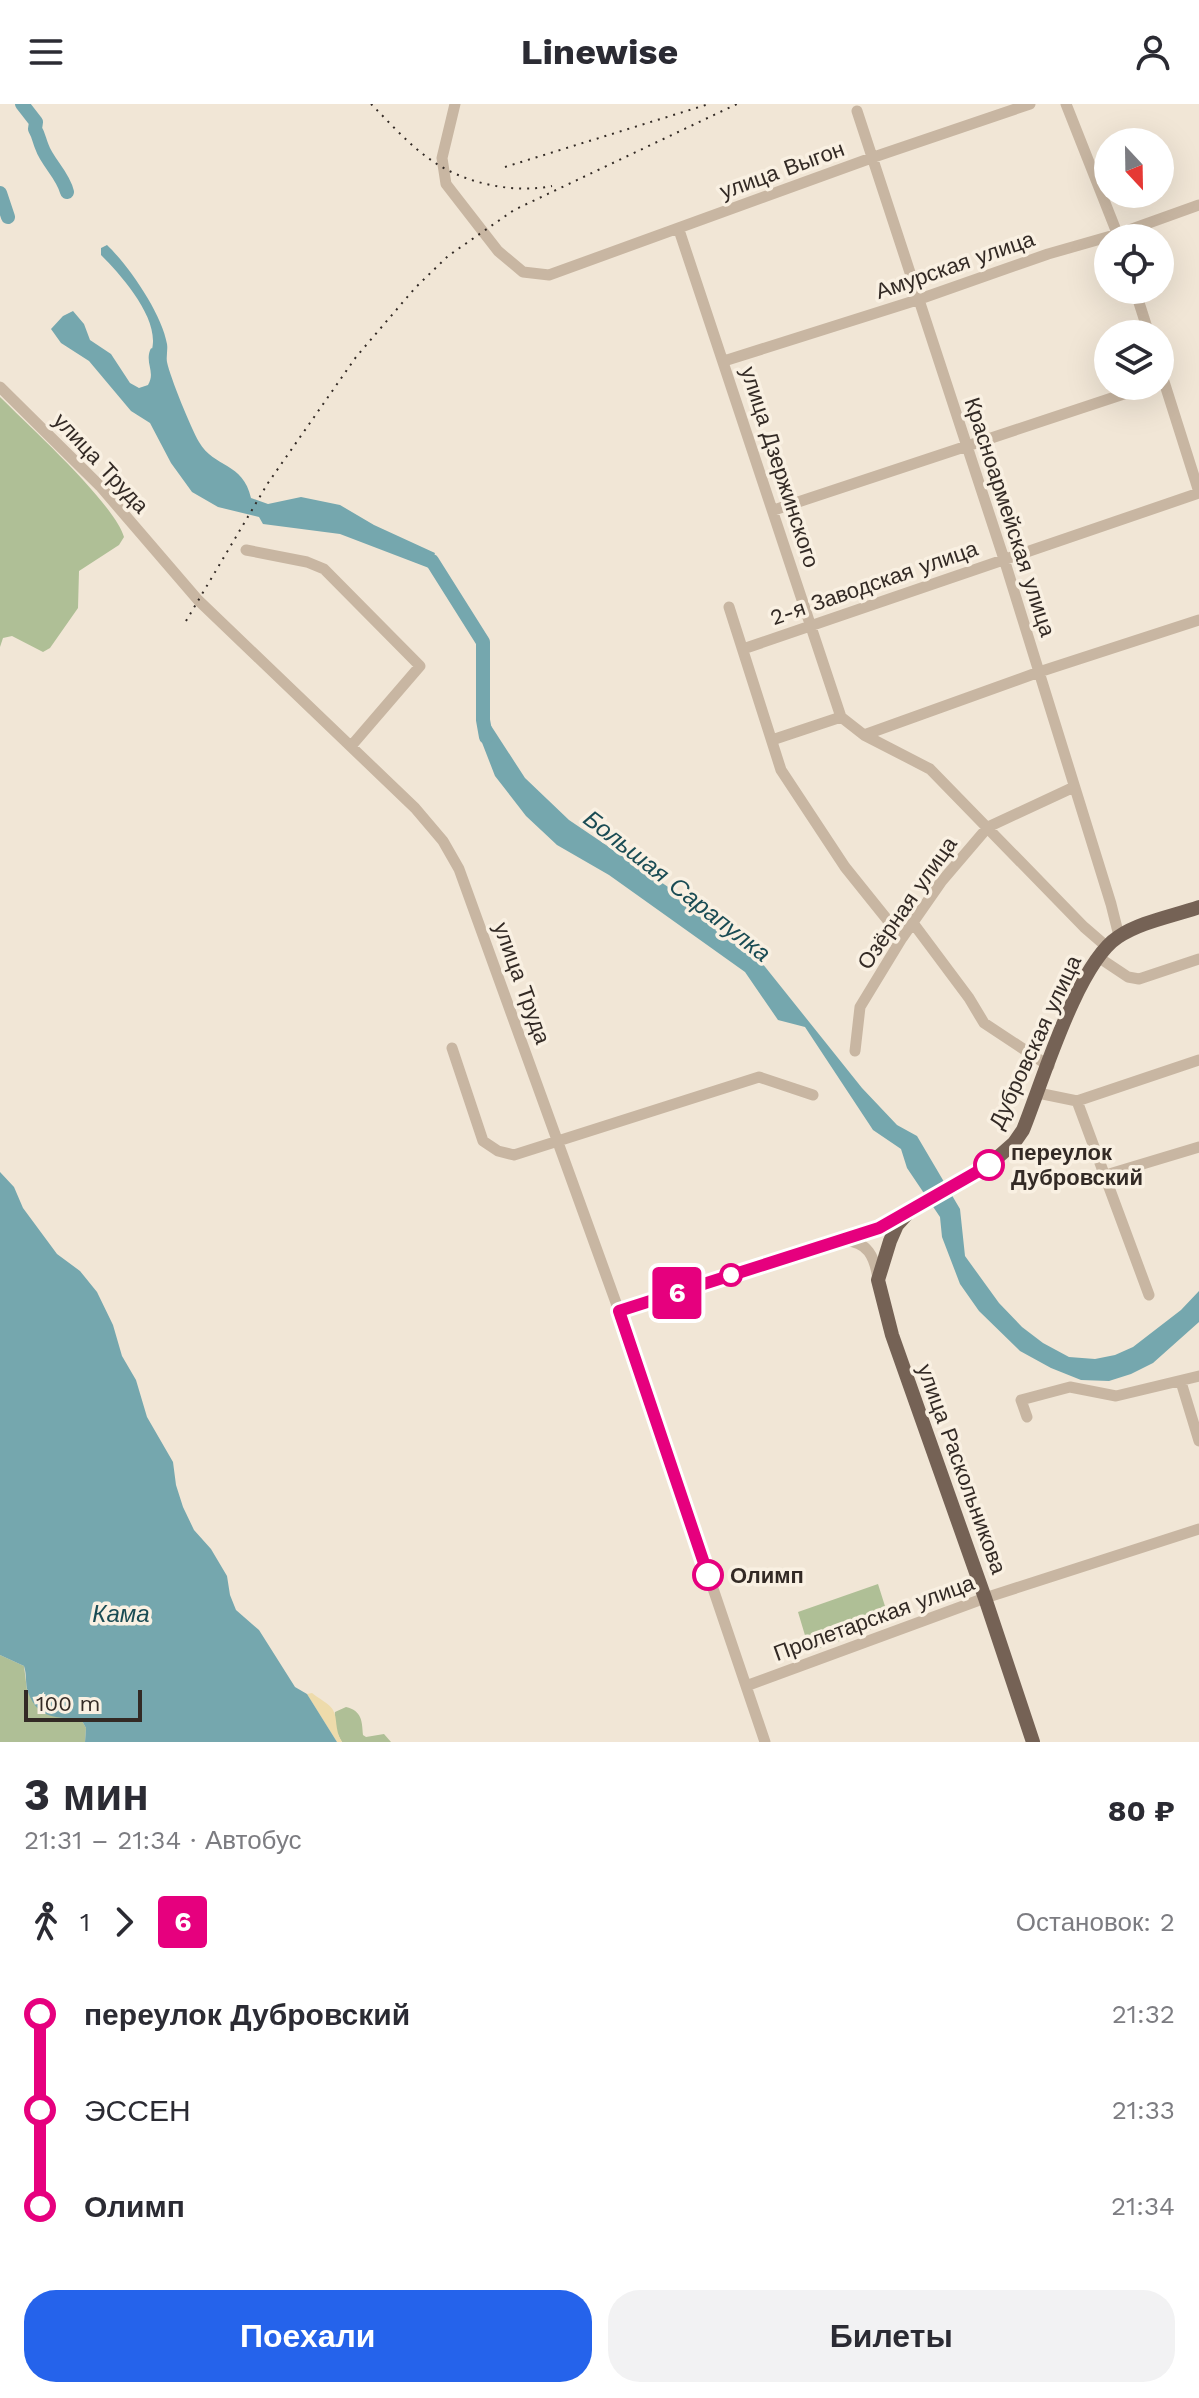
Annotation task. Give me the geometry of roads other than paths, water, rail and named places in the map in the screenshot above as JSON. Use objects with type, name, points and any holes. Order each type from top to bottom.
[{"type":"main road","name":"Дубровская улица","points":[[912,1210],[989,1165],[1014,1143],[1070,1013],[1102,952],[1119,936],[1199,907]]},
{"type":"main road","points":[[878,1280],[897,1225],[912,1210]]},
{"type":"main road","name":"улица Раскольникова","points":[[878,1280],[892,1335],[1033,1742]]},
{"type":"street","name":"улица Выгон","points":[[455,104],[442,158],[446,184],[498,251],[523,272],[549,275],[1030,104]]},
{"type":"street","points":[[1066,104],[1113,224]]},
{"type":"street","name":"Красноармейская улица","points":[[857,111],[1004,559],[1119,936]]},
{"type":"street","name":"Амурская улица","points":[[1149,224],[1199,205]]},
{"type":"street","name":"улица Дзержинского","points":[[679,230],[841,717]]},
{"type":"street","name":"Амурская улица","points":[[724,361],[917,300],[1048,254],[1094,242]]},
{"type":"street","name":"улица Труда","points":[[0,387],[100,486],[198,600],[415,808],[443,841],[459,869],[619,1311],[765,1742]]},
{"type":"street","points":[[774,510],[1105,400]]},
{"type":"street","points":[[1169,400],[1199,492]]},
{"type":"street","name":"2-я Заводская улица","points":[[743,649],[1199,492]]},
{"type":"street","points":[[246,550],[307,562],[324,569],[420,666],[352,745]]},
{"type":"street","points":[[729,607],[781,770],[845,867],[902,938]]},
{"type":"street","points":[[864,735],[1039,672],[1199,620]]},
{"type":"street","points":[[772,740],[841,717],[864,735],[930,769],[1084,927],[1102,952],[1128,977],[1139,979],[1199,959]]},
{"type":"street","name":"Озёрная улица","points":[[855,1051],[860,1007],[941,882],[988,827],[1074,787]]},
{"type":"street","points":[[913,923],[984,1023],[1049,1066]]},
{"type":"street","points":[[452,1048],[483,1141],[498,1151],[514,1155],[759,1077],[813,1095]]},
{"type":"street","points":[[1038,1093],[1077,1101],[1199,1060]]},
{"type":"street","points":[[1077,1101],[1149,1295]]},
{"type":"street","points":[[1106,1175],[1199,1147]]},
{"type":"street","points":[[619,1311],[879,1228],[912,1210]]},
{"type":"street","points":[[839,1241],[850,1240],[868,1249],[875,1261],[878,1280]]},
{"type":"street","points":[[1027,1417],[1021,1400],[1070,1387],[1116,1396],[1199,1376]]},
{"type":"street","points":[[1181,1382],[1199,1441]]},
{"type":"street","name":"Пролетарская улица","points":[[746,1686],[985,1598],[1199,1529]]},
{"type":"water","points":[[107,245],[125,265],[159,319],[167,344],[169,369],[199,442],[212,457],[242,478],[251,498],[268,504],[301,497],[340,505],[374,525],[435,553],[429,568],[340,534],[263,524],[259,517],[218,507],[192,492],[171,463],[150,423],[131,411],[89,361],[61,343],[51,329],[63,316],[73,311],[84,324],[90,340],[111,354],[130,383],[139,388],[148,385],[151,377],[149,358],[153,346],[152,330],[134,294],[101,255],[101,248]]},
{"type":"water","points":[[480,720],[488,721],[525,778],[569,820],[677,893],[754,953],[862,1088],[897,1125],[917,1136],[960,1209],[965,1256],[999,1303],[1022,1327],[1069,1357],[1095,1359],[1133,1347],[1181,1310],[1199,1291],[1199,1322],[1153,1363],[1109,1381],[1081,1380],[1020,1351],[979,1311],[960,1284],[942,1237],[940,1217],[907,1168],[901,1149],[873,1130],[805,1027],[778,1020],[745,972],[609,875],[557,845],[526,816],[495,776],[481,740]]},
{"type":"water","name":"Кама","points":[[0,1172],[14,1187],[23,1208],[57,1254],[80,1271],[97,1292],[113,1325],[122,1356],[136,1380],[147,1417],[173,1462],[183,1507],[194,1530],[211,1549],[227,1576],[236,1610],[259,1630],[295,1687],[307,1694],[337,1742],[85,1742],[86,1728],[81,1719],[56,1717],[37,1708],[28,1692],[24,1666],[0,1655]]},
{"type":"waterway","name":"Большая Сарапулка","points":[[22,104],[36,122],[35,129],[44,153],[67,192]]},
{"type":"waterway","name":"Большая Сарапулка","points":[[0,193],[8,217]]},
{"type":"waterway","name":"Большая Сарапулка","points":[[414,554],[432,561],[483,642],[483,720],[486,737]]},
{"type":"railway","points":[[371,104],[423,154],[458,175],[489,185],[521,189],[552,186]]},
{"type":"railway","points":[[505,167],[709,104]]},
{"type":"railway","points":[[186,621],[268,483],[356,357],[415,288],[448,256],[514,210],[737,104]]},
{"type":"place","name":"переулок Дубровский","points":[[989,1165]]},
{"type":"place","name":"Олимп","points":[[708,1575]]}]
